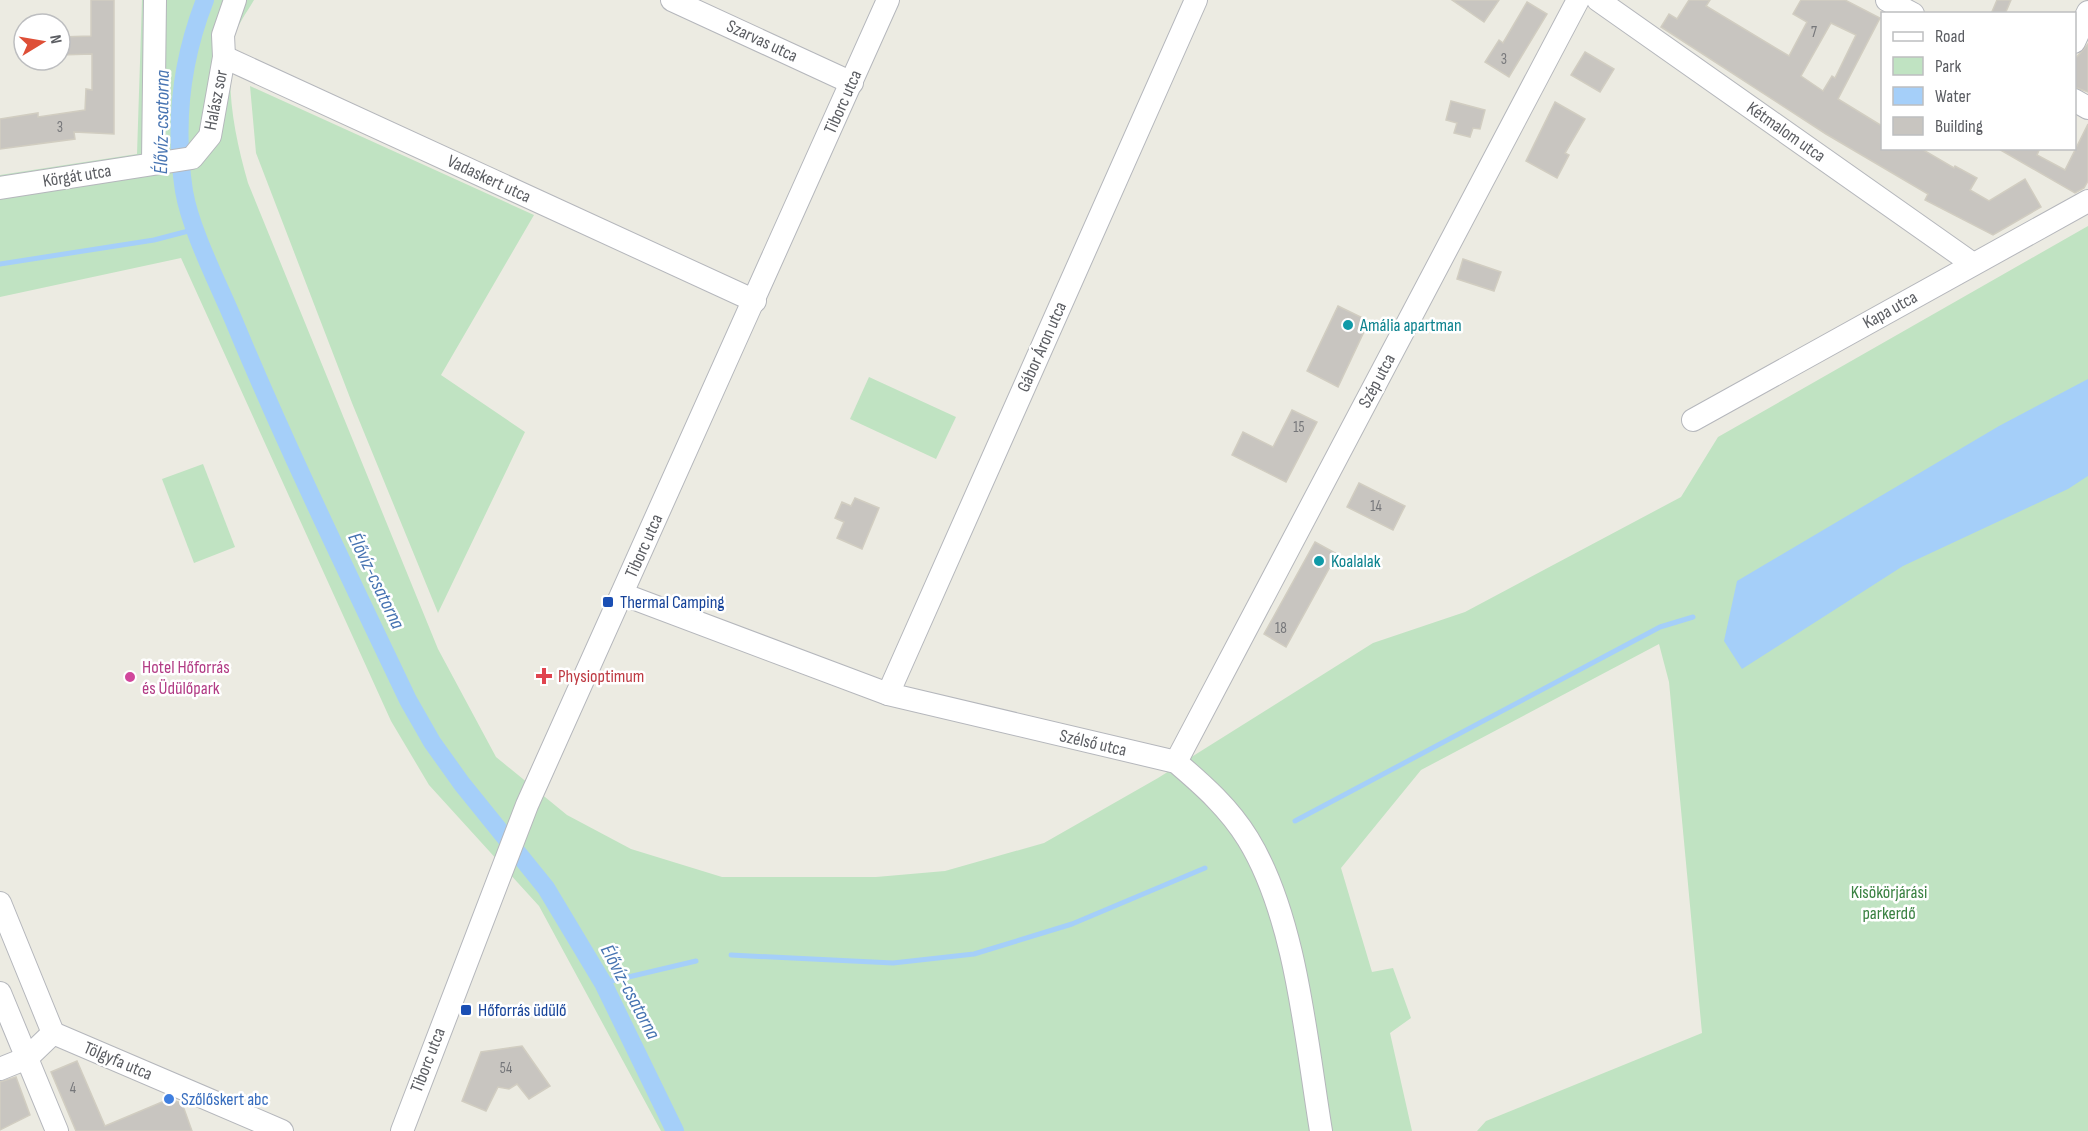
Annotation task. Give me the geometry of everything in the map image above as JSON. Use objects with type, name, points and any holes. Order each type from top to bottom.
[{"type":"street","points":[[155,0],[161,161]]},
{"type":"street","name":"Halász sor","points":[[161,161],[192,158],[210,136],[224,57],[223,35],[235,0]]},
{"type":"street","name":"Szarvas utca","points":[[672,0],[852,82]]},
{"type":"street","name":"Tiborc utca","points":[[402,1131],[522,820],[888,0]]},
{"type":"street","name":"Gábor Áron utca","points":[[888,694],[1196,0]]},
{"type":"street","name":"Szép utca","points":[[1176,762],[1578,0]]},
{"type":"street","name":"Kétmalom utca","points":[[1598,0],[1973,264]]},
{"type":"street","points":[[1887,0],[1909,12]]},
{"type":"street","points":[[2076,38],[2088,12]]},
{"type":"street","name":"Vadaskert utca","points":[[224,57],[755,301]]},
{"type":"street","name":"Körgát utca","points":[[0,188],[161,161]]},
{"type":"street","name":"Kapa utca","points":[[1693,420],[2088,201]]},
{"type":"street","name":"Szélső utca","points":[[622,594],[888,694],[1176,762],[1206,788],[1247,838],[1278,902],[1292,957],[1321,1131]]},
{"type":"street","points":[[0,903],[53,1033],[27,1058],[0,1069]]},
{"type":"street","points":[[0,993],[57,1131]]},
{"type":"street","name":"Tölgyfa utca","points":[[53,1033],[282,1131]]},
{"type":"green space","name":"Kisökörjárási parkerdő","points":[[142,0],[254,0],[234,36],[230,77],[235,131],[248,183],[438,649],[496,757],[567,815],[631,849],[722,877],[876,877],[945,871],[1044,843],[1158,778],[1373,643],[1465,612],[1681,497],[1718,437],[2088,226],[2088,1131],[1477,1131],[1486,1121],[1702,1033],[1669,682],[1659,644],[1421,770],[1341,868],[1372,972],[1393,968],[1411,1018],[1390,1033],[1412,1131],[661,1131],[539,906],[429,785],[391,721],[181,258],[0,297],[0,175],[137,154]]},
{"type":"green space","points":[[250,86],[534,215],[441,375],[525,432],[438,613],[352,403],[256,153]]},
{"type":"green space","points":[[869,377],[956,417],[936,459],[850,419]]},
{"type":"green space","points":[[203,464],[235,547],[194,563],[162,479]]},
{"type":"water","points":[[2088,379],[2088,476],[2068,489],[1903,566],[1742,669],[1724,641],[1737,581],[1999,426]]},
{"type":"building","points":[[91,0],[114,0],[114,134],[74,132],[75,139],[0,149],[0,119],[38,113],[38,117],[85,110],[86,89],[92,90],[92,54],[72,55],[72,37],[91,36]]},
{"type":"building","points":[[1452,0],[1499,0],[1484,22]]},
{"type":"building","points":[[1689,0],[1710,0],[1706,6],[1789,56],[1807,22],[1793,14],[1801,0],[1845,0],[1880,18],[1838,99],[1881,125],[1881,150],[1923,150],[1977,178],[1970,190],[1989,201],[2025,179],[2041,207],[1993,235],[1925,200],[1928,194],[1826,134],[1661,27],[1669,14],[1677,19]],"holes":[[[1831,23],[1856,35],[1835,78],[1832,76],[1823,91],[1801,76]]]},
{"type":"building","points":[[1997,0],[2011,0],[2006,12],[1992,12]]},
{"type":"building","points":[[1527,2],[1547,14],[1509,77],[1485,62],[1499,40],[1503,43]]},
{"type":"building","points":[[2088,44],[2088,92],[2076,88],[2076,58]]},
{"type":"building","points":[[1585,52],[1614,69],[1600,92],[1571,75]]},
{"type":"building","points":[[1451,101],[1485,110],[1480,129],[1473,128],[1470,137],[1454,133],[1457,123],[1446,120]]},
{"type":"building","points":[[1555,102],[1585,119],[1565,153],[1569,155],[1557,178],[1526,161]]},
{"type":"building","points":[[2088,124],[2088,181],[2084,188],[2075,193],[2000,150],[2039,150],[2037,155],[2065,170]]},
{"type":"building","points":[[1463,259],[1501,272],[1494,291],[1457,279]]},
{"type":"building","points":[[1338,306],[1369,321],[1338,387],[1307,371]]},
{"type":"building","points":[[1292,410],[1317,422],[1286,482],[1232,455],[1243,432],[1273,447]]},
{"type":"building","points":[[1359,483],[1405,506],[1393,530],[1347,507]]},
{"type":"building","points":[[855,498],[879,508],[862,549],[837,538],[844,522],[835,518],[842,502],[851,506]]},
{"type":"building","points":[[1315,542],[1337,554],[1286,647],[1264,634]]},
{"type":"building","points":[[522,1046],[550,1086],[529,1099],[517,1084],[509,1089],[498,1087],[486,1111],[462,1101],[481,1052]]},
{"type":"building","points":[[77,1061],[105,1126],[169,1099],[182,1103],[192,1131],[76,1131],[51,1072]]},
{"type":"building","points":[[16,1077],[30,1115],[0,1130],[0,1082]]},
{"type":"waterway","name":"Élővíz-csatorna","points":[[205,0],[185,70],[180,142],[184,191],[193,224],[207,259],[298,467],[408,700],[432,742],[462,784],[546,888],[603,983],[675,1131]]},
{"type":"waterway","points":[[0,264],[154,240],[196,229]]},
{"type":"waterway","points":[[1295,821],[1660,627],[1693,617]]},
{"type":"waterway","points":[[731,955],[893,963],[974,954],[1072,924],[1205,868]]},
{"type":"waterway","points":[[603,983],[696,961]]},
{"type":"place","name":"Amália apartman","points":[[1348,325]]},
{"type":"place","name":"Koalalak","points":[[1319,561]]},
{"type":"place","name":"Thermal Camping","points":[[608,602]]},
{"type":"place","name":"Physioptimum","points":[[544,676]]},
{"type":"place","name":"Hotel Hőforrás és Üdülőpark","points":[[130,677]]},
{"type":"place","name":"Hőforrás üdülő","points":[[466,1010]]},
{"type":"place","name":"Szőlőskert abc","points":[[169,1099]]}]
